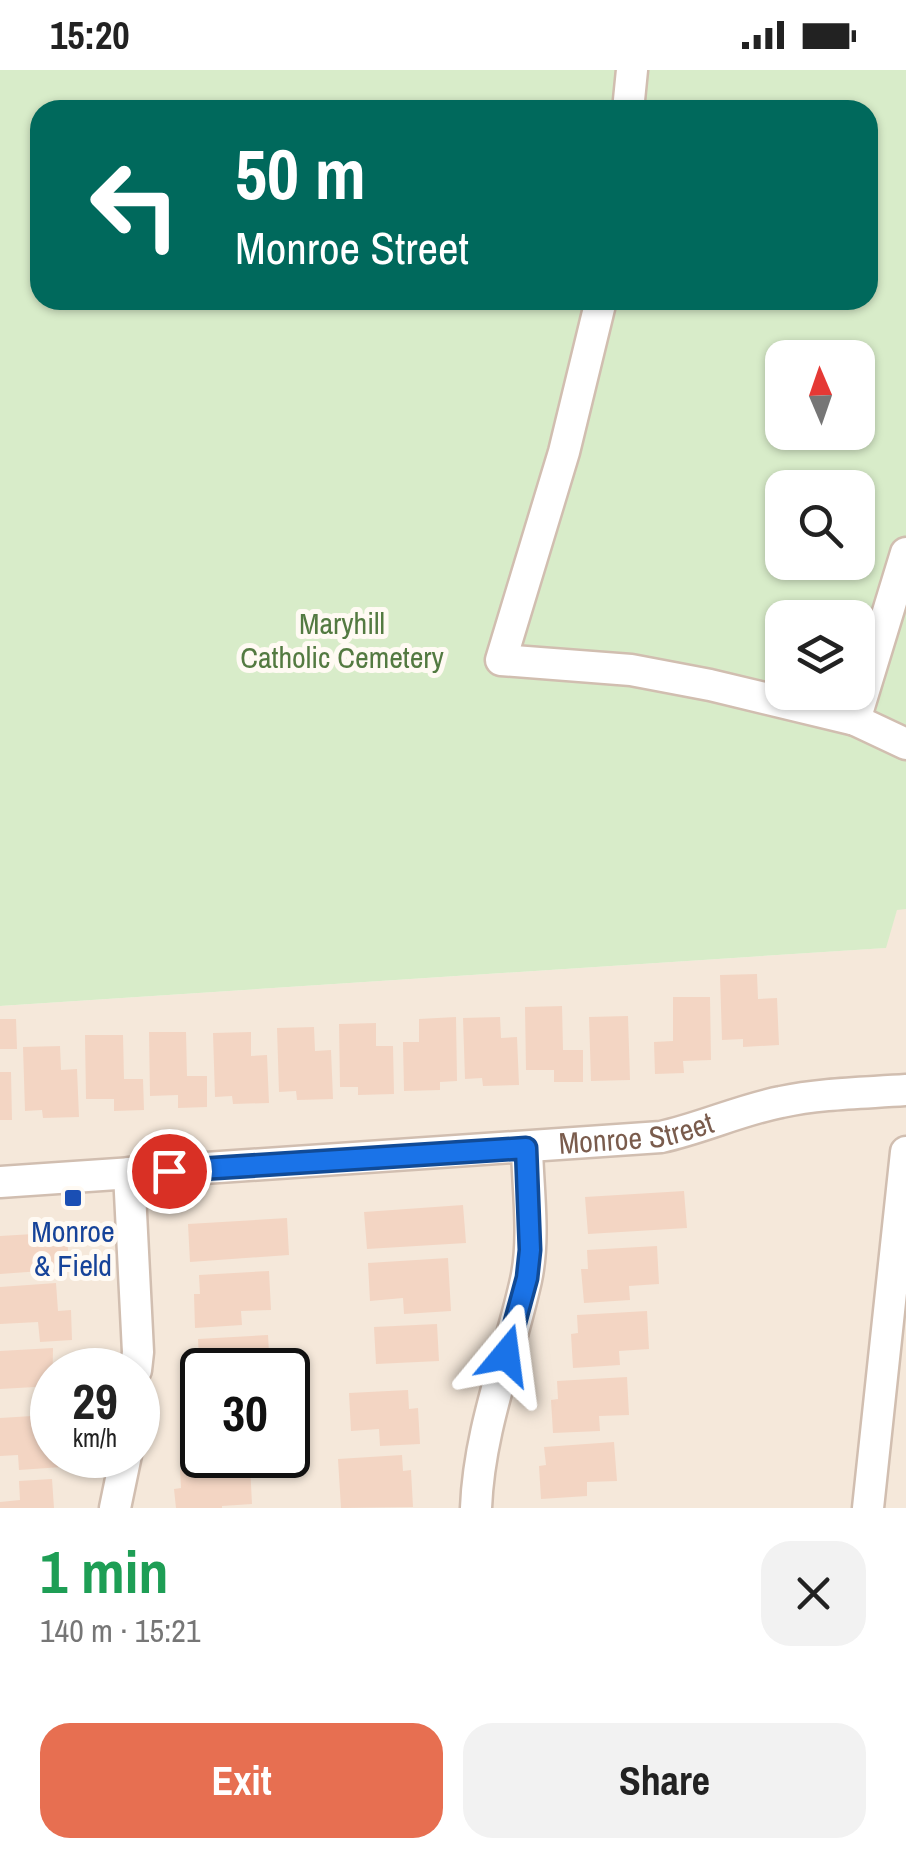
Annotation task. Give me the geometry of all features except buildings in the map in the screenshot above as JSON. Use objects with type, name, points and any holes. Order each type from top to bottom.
[{"type":"street","points":[[629,100],[632,70]]},
{"type":"street","points":[[600,310],[564,452],[501,660],[631,670],[710,685],[855,720],[906,744]]},
{"type":"street","points":[[855,720],[906,553]]},
{"type":"street","name":"Monroe Street","points":[[0,1182],[661,1138],[794,1099],[906,1090]]},
{"type":"street","points":[[476,1508],[490,1416],[527,1278],[530,1250],[526,1148]]},
{"type":"street","points":[[868,1508],[906,1152]]},
{"type":"street","points":[[130,1173],[138,1348]]},
{"type":"street","points":[[115,1508],[121,1478]]},
{"type":"shaded area","points":[[897,909],[906,909],[906,1508],[0,1508],[0,1006],[885,948]]},
{"type":"green space","name":"Maryhill Catholic Cemetery","points":[[0,70],[906,70],[906,909],[897,910],[886,948],[0,1006]]},
{"type":"place","name":"Monroe & Field","points":[[73,1198]]},
{"type":"route","points":[[169,1171],[526,1148],[530,1250],[527,1278],[506,1355]]}]
